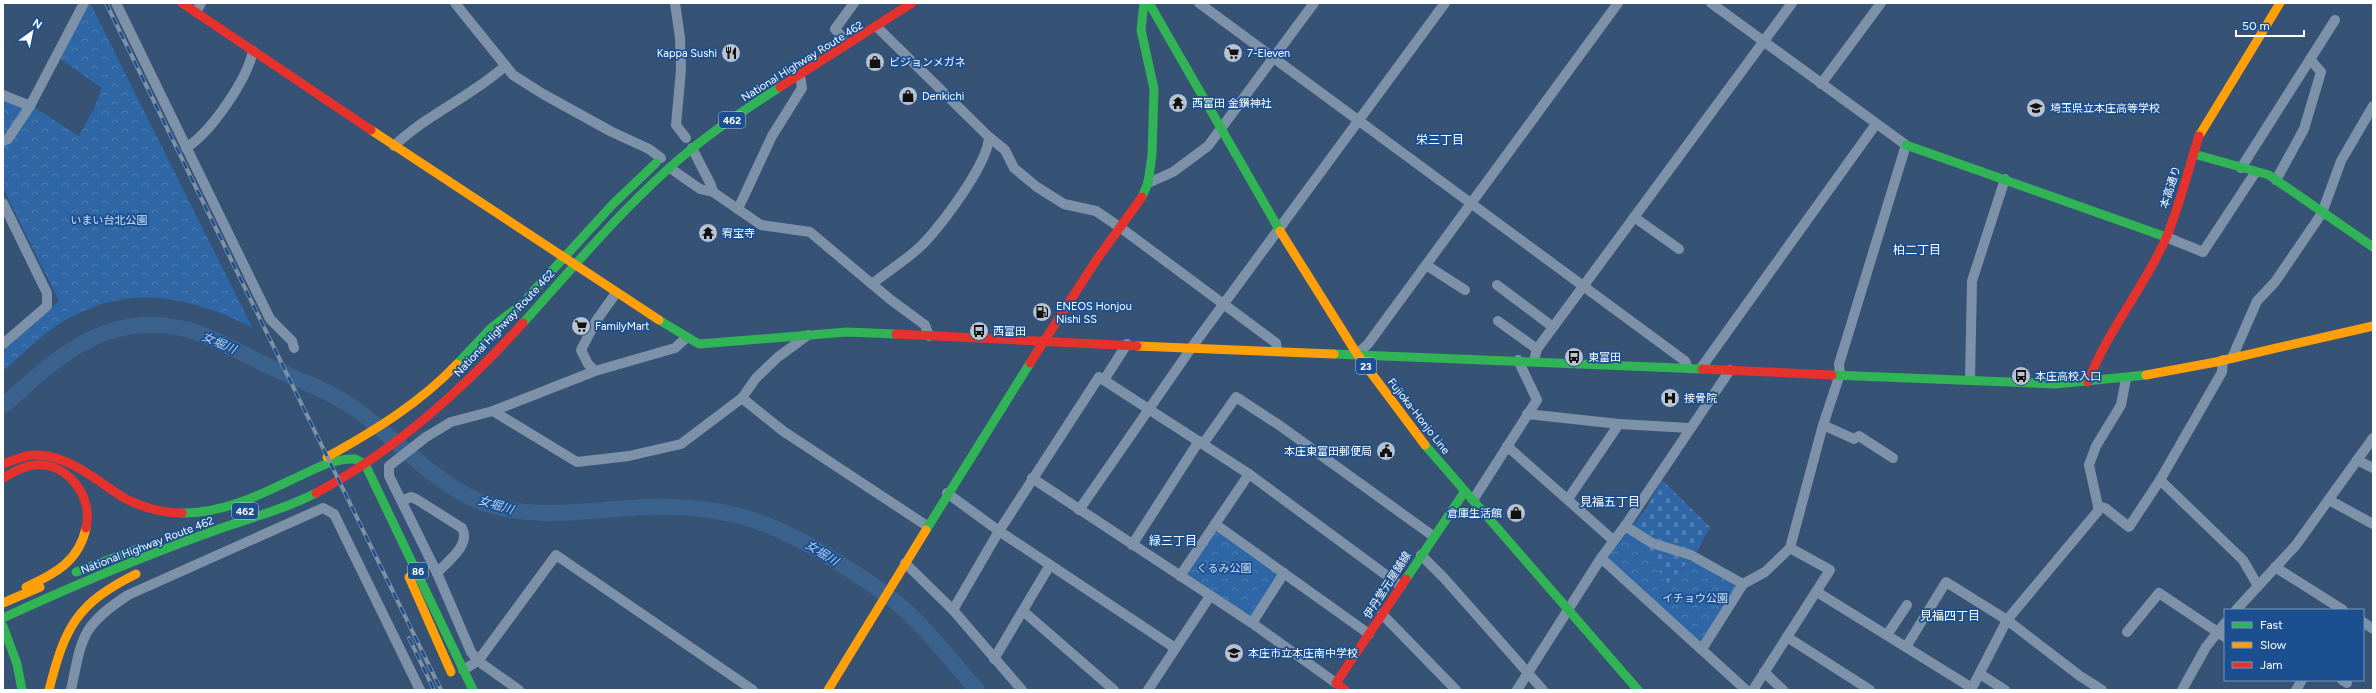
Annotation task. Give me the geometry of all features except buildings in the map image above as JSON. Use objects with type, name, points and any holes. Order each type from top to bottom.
[{"type":"main road","points":[[182,3],[198,8],[253,51],[616,293],[693,342],[706,344],[809,334],[880,333],[1043,342],[1278,350],[2056,384],[2126,379],[2227,359],[2373,326]]},
{"type":"main road","name":"National Highway Route 462","points":[[783,73],[894,3]]},
{"type":"main road","name":"National Highway Route 462","points":[[3,618],[77,585],[210,532],[274,512],[307,497],[365,464],[414,427],[488,361],[623,212],[692,148],[800,76],[878,28],[912,3]]},
{"type":"main road","points":[[828,690],[947,493],[1097,259],[1132,212],[1148,182],[1152,155],[1154,89],[1141,30],[1144,3]]},
{"type":"main road","name":"Fujioka-Honjo Line","points":[[1149,3],[1222,127],[1279,229],[1357,354],[1434,456],[1638,690]]},
{"type":"main road","name":"本高通り","points":[[2088,382],[2096,360],[2137,293],[2166,237],[2200,134],[2280,3]]},
{"type":"main road","points":[[1906,145],[2166,237]]},
{"type":"main road","points":[[2194,154],[2255,173],[2269,175],[2373,247]]},
{"type":"main road","name":"National Highway Route 462","points":[[412,416],[452,381],[563,258],[634,183],[664,156]]},
{"type":"main road","points":[[214,508],[274,483],[363,437],[398,414],[445,376],[505,314],[522,304]]},
{"type":"main road","points":[[3,464],[27,455],[50,455],[75,465],[126,500],[149,510],[179,513],[214,508],[253,497],[338,459],[358,456]]},
{"type":"main road","points":[[358,456],[365,464]]},
{"type":"main road","points":[[315,482],[358,456]]},
{"type":"main road","name":"86","points":[[358,456],[357,469],[405,568],[457,684]]},
{"type":"main road","name":"86","points":[[365,464],[431,598],[473,690]]},
{"type":"main road","points":[[3,478],[26,466],[46,465],[56,468],[74,480],[80,487],[87,501],[90,516],[86,537],[68,564],[49,577],[3,598]]},
{"type":"main road","name":"伊丹堂元屋舗線","points":[[1336,682],[1433,536],[1465,491]]},
{"type":"main road","name":"National Highway Route 462","points":[[211,521],[270,504],[288,495]]},
{"type":"main road","points":[[189,550],[274,512]]},
{"type":"main road","name":"National Highway Route 462","points":[[3,603],[109,558],[197,527]]},
{"type":"main road","points":[[49,690],[60,646],[79,612],[88,602],[109,587],[148,569]]},
{"type":"main road","points":[[3,626],[17,664],[22,690]]},
{"type":"main road","points":[[3,652],[13,690]]},
{"type":"main road","points":[[1336,682],[1345,690]]},
{"type":"street","points":[[3,141],[8,139],[30,106],[84,3]]},
{"type":"street","points":[[116,3],[270,319],[292,341],[294,348]]},
{"type":"street","points":[[455,3],[505,66],[514,75],[543,94],[612,132],[664,156]]},
{"type":"street","points":[[675,3],[680,38],[681,70],[676,125],[686,139]]},
{"type":"street","points":[[1200,3],[1584,285],[1685,361],[1688,368]]},
{"type":"street","points":[[1148,182],[1173,172],[1208,146],[1314,3]]},
{"type":"street","points":[[1079,510],[1222,305],[1445,3]]},
{"type":"street","points":[[1357,354],[1368,344],[1618,3]]},
{"type":"street","points":[[1702,649],[1743,584],[1765,572],[1790,548],[1823,426],[1840,374],[1839,364],[1906,145],[1711,3]]},
{"type":"street","points":[[1534,361],[1537,349],[1792,3]]},
{"type":"street","points":[[1821,84],[1880,3]]},
{"type":"street","points":[[842,37],[835,29],[850,4]]},
{"type":"street","points":[[2241,168],[2335,20]]},
{"type":"street","points":[[878,28],[988,137],[1005,150],[1014,168],[1064,204],[1096,211],[1121,228],[1222,305],[1276,343],[1278,350]]},
{"type":"street","points":[[186,148],[207,128],[231,97],[250,64],[253,51]]},
{"type":"street","points":[[2276,180],[2304,129],[2311,109],[2321,72],[2310,59]]},
{"type":"street","points":[[394,146],[422,123],[489,81],[505,66]]},
{"type":"street","points":[[738,209],[772,136],[802,88],[800,76]]},
{"type":"street","points":[[3,95],[30,106]]},
{"type":"street","points":[[2098,506],[2104,508],[2129,527],[2160,480],[2222,372],[2227,359],[2257,301],[2275,282],[2322,212],[2341,161],[2373,106]]},
{"type":"street","points":[[1701,368],[1876,124]]},
{"type":"street","points":[[872,284],[922,245],[939,225],[981,164],[988,146],[988,137]]},
{"type":"street","points":[[692,148],[711,185],[713,192]]},
{"type":"street","points":[[670,168],[700,189],[713,192],[761,225],[810,232],[872,284],[925,325],[929,336]]},
{"type":"street","points":[[2166,237],[2203,252],[2255,173]]},
{"type":"street","points":[[1970,380],[1972,280],[2005,179]]},
{"type":"street","points":[[3,203],[47,293],[46,306],[3,344]]},
{"type":"street","points":[[1634,217],[1679,249]]},
{"type":"street","points":[[1426,265],[1465,290]]},
{"type":"street","points":[[1498,285],[1553,327]]},
{"type":"street","points":[[595,371],[588,364],[581,350],[596,321],[616,293]]},
{"type":"street","points":[[1498,321],[1537,349]]},
{"type":"street","points":[[493,411],[577,462],[629,456],[681,444],[742,398],[761,372],[778,357],[809,334]]},
{"type":"street","points":[[518,690],[478,661],[471,652],[437,573],[389,476],[389,466],[392,462],[426,437],[461,418],[493,411],[595,371],[675,348],[686,338]]},
{"type":"street","points":[[1104,380],[1127,344]]},
{"type":"street","points":[[1473,500],[1537,400],[1518,360]]},
{"type":"street","points":[[1517,690],[1567,609],[1730,370]]},
{"type":"street","points":[[953,610],[1032,478],[1099,377],[1150,408],[1249,474],[1401,586]]},
{"type":"street","points":[[1817,592],[1906,646],[1972,689],[2007,620],[2095,516],[2098,506],[2089,465],[2096,446],[2122,405],[2126,379]]},
{"type":"street","points":[[1132,545],[1201,442],[1236,397],[1278,425],[1433,536]]},
{"type":"street","points":[[742,398],[783,431],[927,526]]},
{"type":"street","points":[[1527,414],[1619,424],[1690,428]]},
{"type":"street","points":[[1568,499],[1619,424]]},
{"type":"street","points":[[1823,426],[1854,439],[1859,436],[1893,458]]},
{"type":"street","points":[[2237,609],[2296,545],[2373,438]]},
{"type":"street","points":[[1507,446],[1613,540]]},
{"type":"street","points":[[2357,460],[2373,468]]},
{"type":"street","points":[[1180,576],[1249,474]]},
{"type":"street","points":[[1032,478],[1252,623],[1336,682]]},
{"type":"street","points":[[2160,480],[2243,560],[2258,586]]},
{"type":"street","points":[[947,493],[999,531],[1175,648]]},
{"type":"street","points":[[406,499],[411,497],[416,499],[462,528],[465,535],[464,542],[437,573]]},
{"type":"street","points":[[2328,500],[2373,524]]},
{"type":"street","points":[[71,690],[80,648],[86,633],[97,617],[105,610],[128,595],[323,508],[334,514],[420,690]]},
{"type":"street","points":[[1215,524],[1369,634]]},
{"type":"street","points":[[1625,526],[1652,543],[1692,555],[1743,584]]},
{"type":"street","points":[[1753,690],[1830,570],[1790,548]]},
{"type":"street","points":[[463,670],[478,661],[556,555],[753,690]]},
{"type":"street","points":[[1421,555],[1444,578],[1543,690]]},
{"type":"street","points":[[1601,558],[1746,690]]},
{"type":"street","points":[[905,563],[953,610],[1022,690]]},
{"type":"street","points":[[994,659],[1050,565]]},
{"type":"street","points":[[2275,567],[2340,609]]},
{"type":"street","points":[[1252,623],[1284,573]]},
{"type":"street","points":[[1906,646],[1946,582],[2007,620],[2080,676],[2102,690]]},
{"type":"street","points":[[2127,632],[2160,593],[2221,635]]},
{"type":"street","points":[[1148,690],[1210,596]]},
{"type":"street","points":[[1887,635],[1907,605]]},
{"type":"street","points":[[1023,611],[1114,690]]},
{"type":"street","points":[[1382,614],[1456,690]]},
{"type":"street","points":[[2364,623],[2373,629]]},
{"type":"street","points":[[2182,690],[2221,635],[2224,625]]},
{"type":"street","points":[[1787,637],[1870,690]]},
{"type":"street","points":[[1764,672],[1783,690]]},
{"type":"street","points":[[1980,674],[2005,690]]},
{"type":"green space","name":"いまい台北公園","points":[[86,3],[90,3],[252,327],[203,307],[179,301],[156,298],[132,298],[108,302],[84,311],[59,324],[3,371],[3,351],[59,301],[3,188],[3,145],[32,106],[79,136],[94,108],[102,88],[59,58]]},
{"type":"green space","points":[[3,99],[24,109],[3,138]]},
{"type":"green space","points":[[1662,480],[1710,527],[1696,553],[1668,584],[1639,543],[1627,533],[1645,510]]},
{"type":"green space","name":"くるみ公園","points":[[1214,532],[1219,532],[1277,573],[1278,576],[1253,616],[1249,617],[1188,577],[1188,573]]},
{"type":"green space","name":"イチョウ公園","points":[[1627,533],[1639,543],[1668,584],[1692,558],[1736,583],[1737,587],[1701,644],[1609,560],[1608,556]]},
{"type":"waterway","name":"女堀川","points":[[3,406],[44,370],[65,354],[87,341],[110,331],[134,326],[160,325],[189,330],[219,341],[266,365],[315,386],[350,405],[434,474],[465,495],[481,502],[521,512],[542,513],[585,512],[648,507],[702,509],[727,513],[773,527],[818,550],[891,598],[929,634],[977,690]]},
{"type":"railway","points":[[106,3],[441,690]]},
{"type":"railway","points":[[409,638],[434,690]]},
{"type":"traffic: fast","points":[[1142,197],[1148,183],[1152,155],[1154,89],[1141,30],[1144,3]]},
{"type":"traffic: fast","points":[[1149,3],[1280,231]]},
{"type":"traffic: fast","points":[[523,323],[611,225],[667,170],[722,126],[780,87]]},
{"type":"traffic: fast","points":[[1906,145],[2166,237]]},
{"type":"traffic: fast","points":[[2194,154],[2269,175],[2373,247]]},
{"type":"traffic: fast","points":[[528,297],[613,204],[656,163]]},
{"type":"traffic: fast","points":[[457,364],[491,328],[522,304]]},
{"type":"traffic: fast","points":[[659,320],[699,344],[847,332],[896,334]]},
{"type":"traffic: fast","points":[[1334,354],[1702,369]]},
{"type":"traffic: fast","points":[[926,530],[1030,363]]},
{"type":"traffic: fast","points":[[1832,375],[2056,384],[2146,375]]},
{"type":"traffic: fast","points":[[1425,445],[1638,690]]},
{"type":"traffic: fast","points":[[182,513],[210,511],[238,503],[314,469],[346,459],[355,459]]},
{"type":"traffic: fast","points":[[355,459],[365,464],[473,690]]},
{"type":"traffic: fast","points":[[1406,579],[1465,491]]},
{"type":"traffic: fast","points":[[3,618],[130,563],[208,533],[290,505],[316,493]]},
{"type":"traffic: fast","points":[[76,572],[135,550]]},
{"type":"traffic: fast","points":[[3,626],[17,664],[22,690]]},
{"type":"traffic: slow","points":[[2199,136],[2280,3]]},
{"type":"traffic: slow","points":[[371,130],[659,320]]},
{"type":"traffic: slow","points":[[1280,231],[1357,354],[1425,445]]},
{"type":"traffic: slow","points":[[2146,375],[2216,362],[2373,326]]},
{"type":"traffic: slow","points":[[1137,346],[1334,354]]},
{"type":"traffic: slow","points":[[327,457],[362,437],[412,404],[457,364]]},
{"type":"traffic: slow","points":[[26,587],[47,577],[72,558],[83,539],[86,528]]},
{"type":"traffic: slow","points":[[828,690],[926,530]]},
{"type":"traffic: slow","points":[[49,690],[61,650],[76,620],[86,607],[99,596],[136,574]]},
{"type":"traffic: slow","points":[[409,577],[451,672]]},
{"type":"traffic: slow","points":[[3,603],[40,587]]},
{"type":"traffic: jam","points":[[182,3],[371,130]]},
{"type":"traffic: jam","points":[[780,87],[912,3]]},
{"type":"traffic: jam","points":[[2088,382],[2105,345],[2147,274],[2166,238],[2180,200],[2199,136]]},
{"type":"traffic: jam","points":[[1030,363],[1097,259],[1142,197]]},
{"type":"traffic: jam","points":[[316,493],[374,458],[427,417],[477,371],[523,323]]},
{"type":"traffic: jam","points":[[896,334],[1137,346]]},
{"type":"traffic: jam","points":[[1702,369],[1832,375]]},
{"type":"traffic: jam","points":[[3,464],[26,456],[40,455],[54,457],[79,468],[126,499],[161,511],[182,513]]},
{"type":"traffic: jam","points":[[3,478],[22,468],[32,465],[53,467],[63,472],[78,487],[83,497],[87,517],[86,528]]},
{"type":"traffic: jam","points":[[1345,690],[1336,683],[1406,579]]},
{"type":"place","name":"Kappa Sushi","points":[[731,53]]},
{"type":"place","name":"7-Eleven","points":[[1233,53]]},
{"type":"place","name":"ビジョンメガネ","points":[[875,62]]},
{"type":"place","name":"Denkichi","points":[[908,96]]},
{"type":"place","name":"西富田 金鑚神社","points":[[1178,103]]},
{"type":"place","name":"埼玉県立本庄高等学校","points":[[2036,108]]},
{"type":"place","name":"宥宝寺","points":[[708,233]]},
{"type":"place","name":"ENEOS Honjou Nishi SS","points":[[1042,312]]},
{"type":"place","name":"FamilyMart","points":[[581,326]]},
{"type":"place","name":"西富田","points":[[979,331]]},
{"type":"place","name":"東富田","points":[[1574,357]]},
{"type":"place","name":"本庄高校入口","points":[[2021,376]]},
{"type":"place","name":"接骨院","points":[[1670,398]]},
{"type":"place","name":"本庄東富田郵便局","points":[[1386,451]]},
{"type":"place","name":"倉庫生活館","points":[[1516,513]]},
{"type":"place","name":"本庄市立本庄南中学校","points":[[1234,653]]},
{"type":"district","name":"栄三丁目","points":[[1440,140]]},
{"type":"district","name":"柏二丁目","points":[[1917,250]]},
{"type":"district","name":"見福五丁目","points":[[1610,502]]},
{"type":"district","name":"緑三丁目","points":[[1173,541]]},
{"type":"district","name":"見福四丁目","points":[[1950,616]]}]
